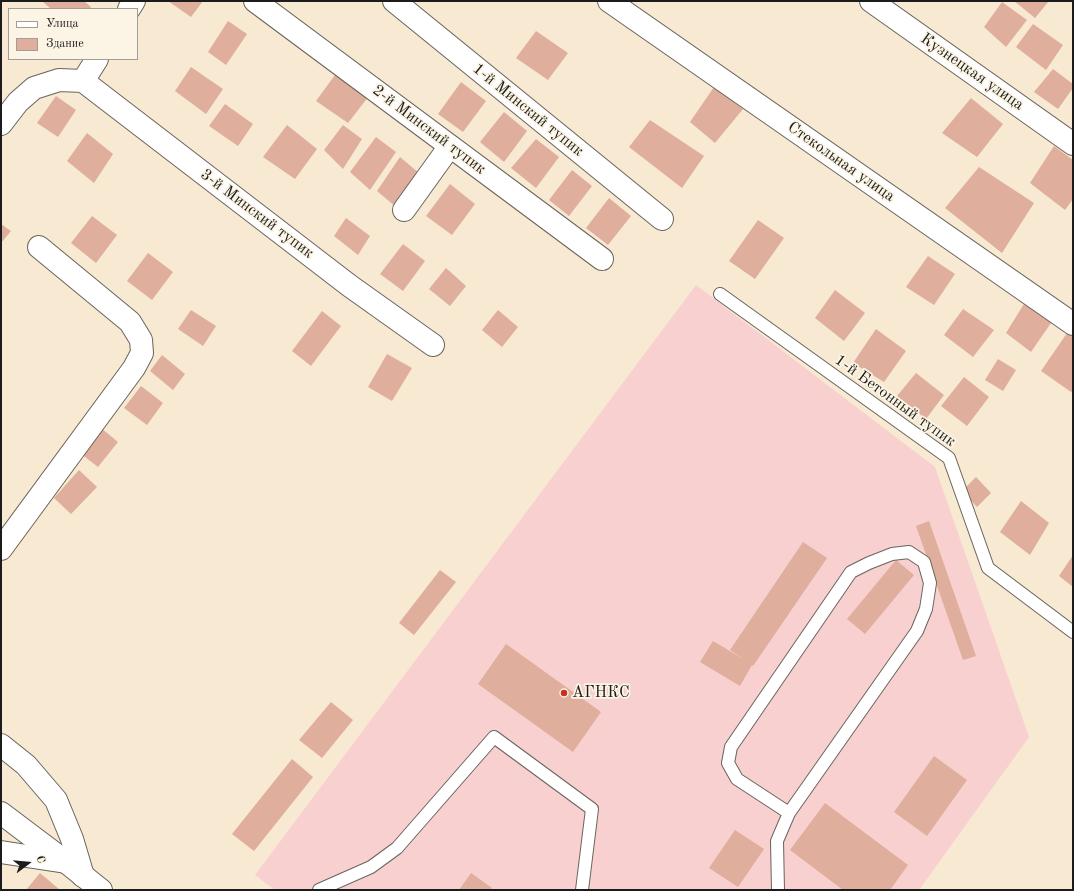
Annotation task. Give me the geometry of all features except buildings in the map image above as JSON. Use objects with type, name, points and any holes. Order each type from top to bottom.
[{"type":"street","name":"2-й Минский тупик","points":[[255,1],[602,259]]},
{"type":"street","name":"1-й Минский тупик","points":[[394,1],[662,219]]},
{"type":"street","name":"Стекольная улица","points":[[609,1],[1073,324]]},
{"type":"street","name":"Кузнецкая улица","points":[[871,1],[1073,144]]},
{"type":"street","points":[[1,124],[18,102],[34,88],[60,80],[83,81],[96,60]]},
{"type":"street","name":"3-й Минский тупик","points":[[83,81],[350,286],[433,345]]},
{"type":"street","points":[[404,210],[450,146]]},
{"type":"street","points":[[1,549],[134,368],[142,353],[141,340],[130,322],[39,247]]},
{"type":"street","points":[[1,745],[26,765],[56,800],[72,839],[95,886]]},
{"type":"street","points":[[1,813],[95,886]]},
{"type":"street","points":[[1,852],[66,862]]},
{"type":"lane","name":"1-й Бетонный тупик","points":[[720,294],[949,458],[988,568],[1073,632]]},
{"type":"lane","points":[[778,890],[777,841],[789,814],[917,631],[926,609],[930,583],[924,562],[909,552],[892,554],[851,572],[731,747],[728,763],[737,779],[789,814]]},
{"type":"lane","points":[[320,890],[371,867],[397,848],[494,737],[592,809],[582,890]]},
{"type":"shaded area","points":[[696,285],[935,467],[1029,737],[919,890],[275,890],[255,875]]},
{"type":"place","name":"АГНКС","points":[[564,693]]}]
